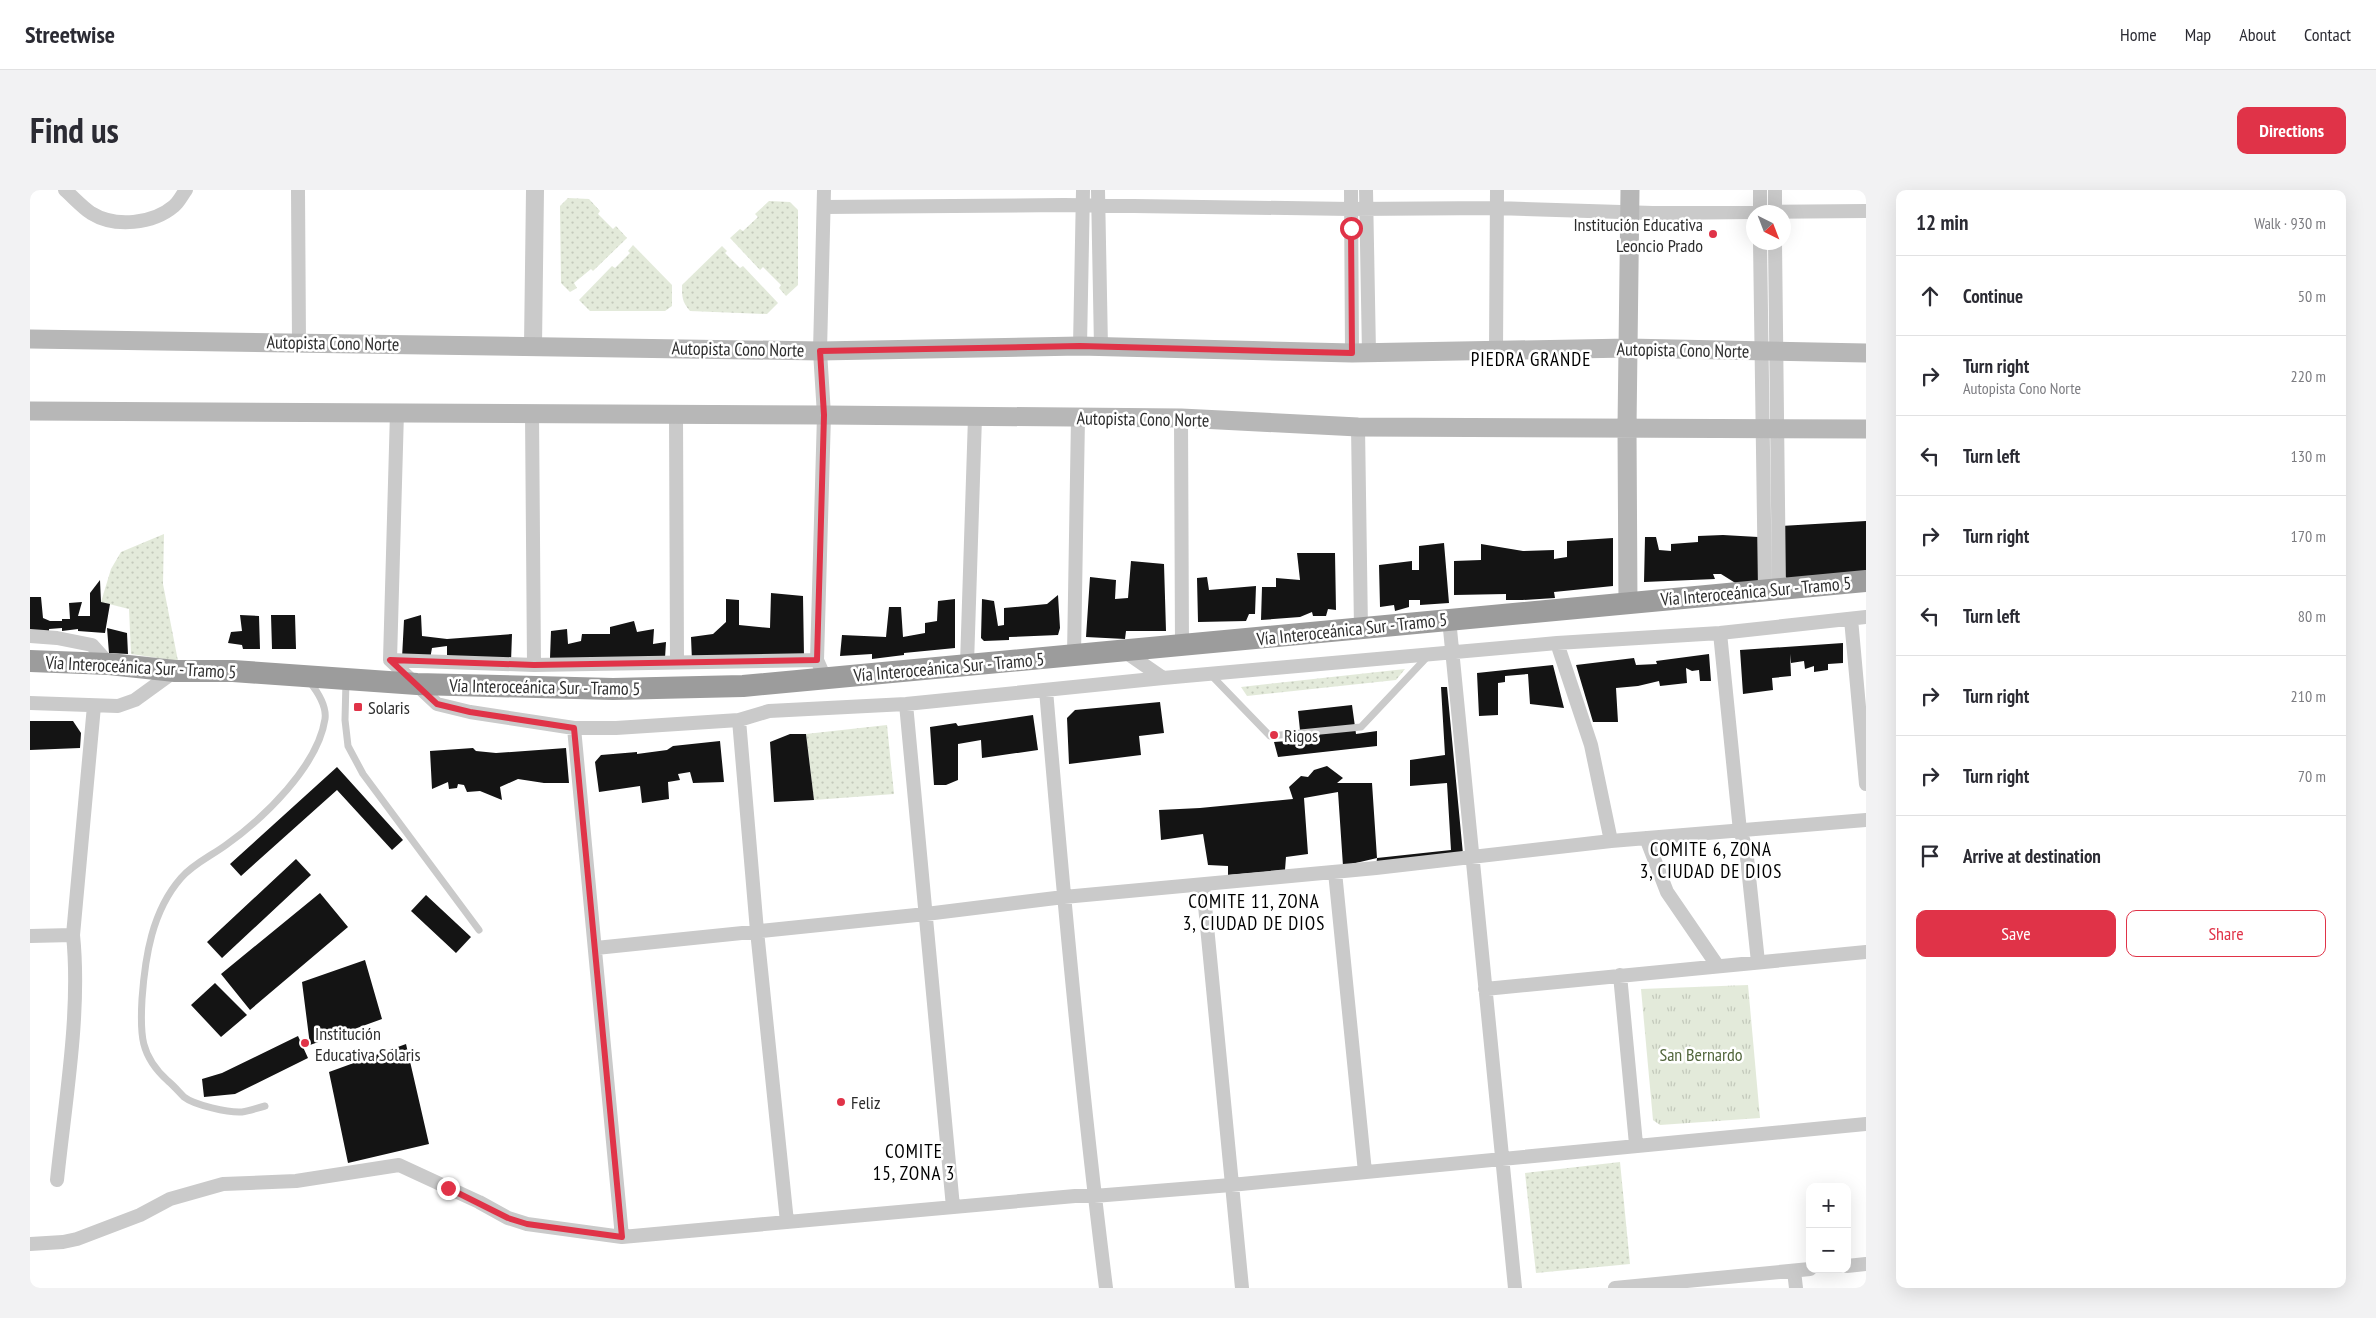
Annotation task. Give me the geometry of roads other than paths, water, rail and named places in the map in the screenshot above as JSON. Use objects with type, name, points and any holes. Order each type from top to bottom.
[{"type":"highway","name":"Vía Interoceánica Sur - Tramo 5","points":[[30,661],[109,664],[175,671],[233,671],[417,684],[640,689],[743,686],[821,669],[968,664],[1866,581]]},
{"type":"main road","points":[[1628,604],[1627,428],[1630,190]]},
{"type":"main road","name":"Autopista Cono Norte","points":[[30,339],[820,351],[1080,346],[1268,349],[1361,353],[1628,348],[1866,353]]},
{"type":"main road","name":"Autopista Cono Norte","points":[[30,411],[1181,418],[1358,427],[1866,429]]},
{"type":"street","points":[[65,190],[91,213],[117,223],[137,222],[156,216],[175,205],[186,190]]},
{"type":"street","points":[[298,190],[298,343]]},
{"type":"street","points":[[533,346],[535,190]]},
{"type":"street","points":[[390,660],[534,665],[677,661],[821,669],[824,415],[820,351],[824,190]]},
{"type":"street","points":[[1080,346],[1082,190]]},
{"type":"street","points":[[1098,190],[1100,347]]},
{"type":"street","points":[[1351,190],[1361,353]]},
{"type":"street","points":[[1361,353],[1366,190]]},
{"type":"street","points":[[1496,350],[1497,190]]},
{"type":"street","points":[[1760,190],[1760,205]]},
{"type":"street","points":[[1775,190],[1775,205]]},
{"type":"street","points":[[824,207],[1496,208],[1630,212],[1746,212]]},
{"type":"street","points":[[1791,212],[1866,211]]},
{"type":"street","points":[[1761,250],[1768,351]]},
{"type":"street","points":[[1772,590],[1768,351],[1774,250]]},
{"type":"street","points":[[397,412],[390,660],[437,704],[470,712],[574,728],[616,728],[739,720],[769,711],[906,704],[1163,678],[1428,656],[1453,652],[1557,643],[1720,633],[1866,617]]},
{"type":"street","points":[[532,413],[534,665]]},
{"type":"street","points":[[676,414],[677,661]]},
{"type":"street","points":[[968,664],[975,417]]},
{"type":"street","points":[[1074,655],[1078,418]]},
{"type":"street","points":[[1181,418],[1182,645]]},
{"type":"street","points":[[1358,427],[1361,628]]},
{"type":"street","points":[[1450,619],[1515,1288]]},
{"type":"street","points":[[1850,619],[1866,784]]},
{"type":"street","points":[[1720,633],[1740,830],[1746,848],[1758,962]]},
{"type":"street","points":[[30,636],[57,638],[92,645],[109,664]]},
{"type":"street","points":[[1557,643],[1591,746],[1611,841]]},
{"type":"street","points":[[1124,650],[1163,678]]},
{"type":"street","points":[[30,703],[118,706],[135,700],[175,671]]},
{"type":"street","points":[[1046,690],[1064,897],[1094,1196],[1106,1288]]},
{"type":"street","points":[[906,704],[953,1207]]},
{"type":"street","points":[[57,1180],[74,1004],[76,964],[73,935],[94,706]]},
{"type":"street","points":[[739,720],[757,931],[787,1222]]},
{"type":"street","points":[[574,728],[622,1237]]},
{"type":"street","points":[[596,948],[926,914],[1064,897],[1473,858],[1611,841],[1866,820]]},
{"type":"street","points":[[1646,838],[1667,892],[1717,965]]},
{"type":"street","points":[[1335,872],[1365,1172]]},
{"type":"street","points":[[1203,885],[1242,1288]]},
{"type":"street","points":[[30,936],[73,935]]},
{"type":"street","points":[[1485,989],[1866,952]]},
{"type":"street","points":[[1620,975],[1636,1144]]},
{"type":"street","points":[[30,1244],[57,1243],[77,1238],[140,1214],[170,1199],[223,1184],[296,1181],[399,1165],[479,1202],[508,1218],[527,1224],[622,1237],[1075,1196],[1231,1185],[1636,1144],[1866,1124]]},
{"type":"street","points":[[1851,1266],[1866,1264]]},
{"type":"street","points":[[1615,1288],[1806,1269]]},
{"type":"street","points":[[1794,1270],[1796,1288]]},
{"type":"lane","points":[[1210,674],[1270,736],[1361,727],[1428,656]]},
{"type":"lane","points":[[264,1106],[241,1112],[215,1108],[185,1098],[155,1069],[140,1031],[143,976],[146,953],[161,908],[180,879],[197,864],[227,844],[284,793],[311,755],[325,718],[320,697],[305,677]]},
{"type":"lane","points":[[346,678],[345,720],[348,746],[363,774],[479,930]]},
{"type":"place","name":"Institución Educativa Leoncio Prado","points":[[1713,234]]},
{"type":"place","name":"Solaris","points":[[358,707]]},
{"type":"place","name":"Rigos","points":[[1274,735]]},
{"type":"place","name":"Institución Educativa Solaris","points":[[305,1043]]},
{"type":"place","name":"Feliz","points":[[841,1102]]},
{"type":"district","name":"PIEDRA GRANDE","points":[[1531,359]]},
{"type":"district","name":"COMITE 6, ZONA 3, CIUDAD DE DIOS","points":[[1711,860]]},
{"type":"district","name":"COMITE 11, ZONA 3, CIUDAD DE DIOS","points":[[1254,912]]},
{"type":"district","name":"COMITE 15, ZONA 3","points":[[914,1162]]},
{"type":"park label","name":"San Bernardo","points":[[1701,1054]]}]
